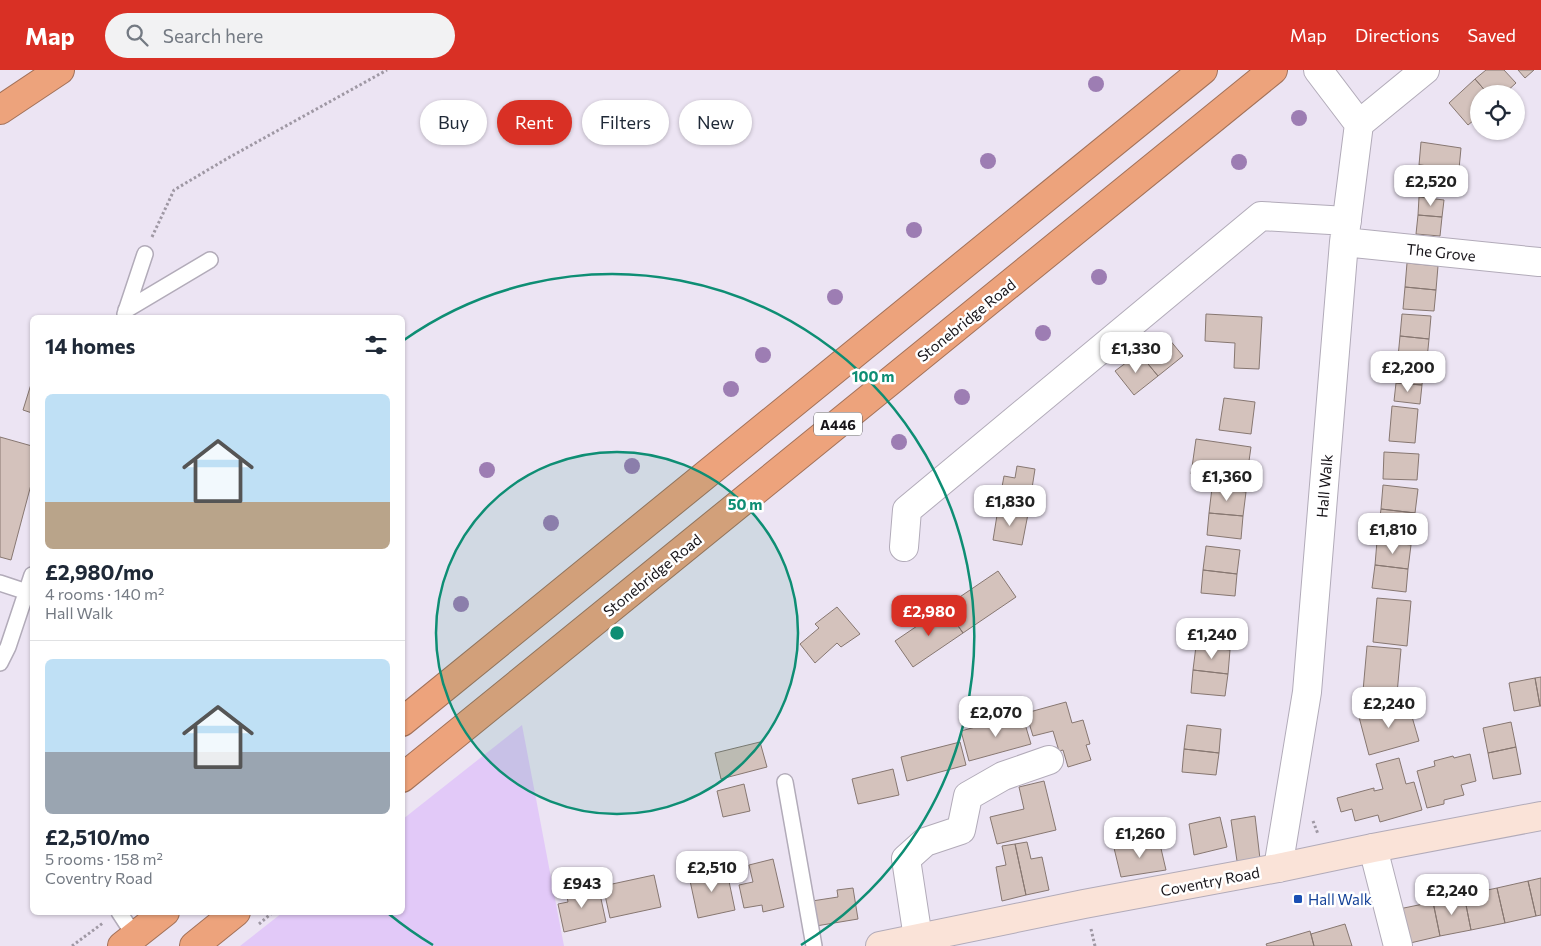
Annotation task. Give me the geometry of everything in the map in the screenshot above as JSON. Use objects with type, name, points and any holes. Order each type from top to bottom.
[{"type":"highway","points":[[0,110],[60,70]]},
{"type":"highway","name":"A446","points":[[405,720],[1203,70]]},
{"type":"highway","name":"Stonebridge Road","points":[[405,776],[1273,70]]},
{"type":"highway","points":[[133,943],[162,915]]},
{"type":"highway","points":[[194,946],[232,915]]},
{"type":"main road","name":"Coventry Road","points":[[880,946],[1094,902],[1541,816]]},
{"type":"street","points":[[1318,70],[1358,124],[1425,70]]},
{"type":"street","name":"Hall Walk","points":[[1278,868],[1307,692],[1346,231],[1358,124]]},
{"type":"street","points":[[904,547],[907,510],[1261,216],[1346,231]]},
{"type":"street","name":"The Grove","points":[[1346,231],[1539,262]]},
{"type":"street","points":[[918,938],[906,859],[925,842],[961,830],[968,796],[1003,776],[1049,760]]},
{"type":"street","points":[[1373,848],[1398,946]]},
{"type":"lane","points":[[125,314],[145,254]]},
{"type":"lane","points":[[125,314],[210,260]]},
{"type":"lane","points":[[0,663],[8,647],[30,582]]},
{"type":"lane","points":[[0,583],[27,592]]},
{"type":"lane","points":[[785,782],[814,946]]},
{"type":"lane","points":[[115,915],[133,943]]},
{"type":"path","points":[[145,254],[174,190],[388,70]]},
{"type":"path","points":[[72,946],[115,915]]},
{"type":"shaded area","points":[[522,725],[564,946],[240,946],[279,915],[405,915],[405,817]]},
{"type":"building","points":[[1486,70],[1504,70],[1516,83],[1514,85],[1480,85],[1475,79]]},
{"type":"building","points":[[1518,70],[1534,70],[1525,78]]},
{"type":"building","points":[[1475,79],[1480,85],[1470,85],[1470,123],[1468,125],[1449,103]]},
{"type":"building","points":[[1421,142],[1461,148],[1459,169],[1419,165]]},
{"type":"building","points":[[1419,165],[1449,168],[1447,189],[1417,186]]},
{"type":"building","points":[[1419,197],[1444,200],[1442,217],[1418,215]]},
{"type":"building","points":[[1418,215],[1442,217],[1440,236],[1416,234]]},
{"type":"building","points":[[1407,263],[1438,266],[1436,290],[1405,287]]},
{"type":"building","points":[[1405,287],[1436,290],[1434,311],[1403,309]]},
{"type":"building","points":[[1206,314],[1262,317],[1259,369],[1234,368],[1235,343],[1205,341]]},
{"type":"building","points":[[1402,314],[1431,316],[1429,339],[1400,336]]},
{"type":"building","points":[[1164,333],[1183,356],[1158,376],[1139,353]]},
{"type":"building","points":[[1400,336],[1429,339],[1427,359],[1398,357]]},
{"type":"building","points":[[1139,353],[1158,376],[1134,395],[1115,371]]},
{"type":"building","points":[[1398,363],[1424,365],[1422,385],[1396,383]]},
{"type":"building","points":[[1396,383],[1422,385],[1420,404],[1394,401]]},
{"type":"building","points":[[30,387],[30,412],[23,410]]},
{"type":"building","points":[[1224,398],[1255,402],[1251,434],[1219,430]]},
{"type":"building","points":[[1392,406],[1418,409],[1415,443],[1389,441]]},
{"type":"building","points":[[0,437],[30,445],[30,489],[11,560],[0,557]]},
{"type":"building","points":[[1196,439],[1251,447],[1246,482],[1191,474]]},
{"type":"building","points":[[1384,452],[1419,454],[1417,480],[1383,479]]},
{"type":"building","points":[[1017,466],[1035,469],[1028,514],[998,509],[1004,476],[1015,478]]},
{"type":"building","points":[[1383,485],[1418,489],[1415,513],[1381,509]]},
{"type":"building","points":[[1212,488],[1246,492],[1243,516],[1209,513]]},
{"type":"building","points":[[998,509],[1028,514],[1022,545],[993,540]]},
{"type":"building","points":[[1381,509],[1415,513],[1413,535],[1378,532]]},
{"type":"building","points":[[1209,513],[1243,516],[1241,539],[1207,535]]},
{"type":"building","points":[[1377,541],[1411,545],[1408,569],[1375,565]]},
{"type":"building","points":[[1206,546],[1240,550],[1237,574],[1203,570]]},
{"type":"building","points":[[1375,565],[1408,569],[1406,592],[1372,588]]},
{"type":"building","points":[[1203,570],[1237,574],[1235,596],[1201,593]]},
{"type":"building","points":[[998,571],[1016,597],[963,633],[945,607]]},
{"type":"building","points":[[1377,598],[1411,601],[1407,646],[1373,642]]},
{"type":"building","points":[[837,607],[860,634],[841,647],[837,643],[815,663],[800,644],[819,628],[815,624]]},
{"type":"building","points":[[945,607],[963,633],[913,667],[895,641]]},
{"type":"building","points":[[1196,646],[1230,650],[1228,674],[1193,670]]},
{"type":"building","points":[[1367,646],[1401,649],[1397,694],[1363,691]]},
{"type":"building","points":[[1193,670],[1228,674],[1225,696],[1191,693]]},
{"type":"building","points":[[1541,677],[1541,706],[1540,706],[1535,678]]},
{"type":"building","points":[[1535,678],[1540,706],[1514,711],[1509,683]]},
{"type":"building","points":[[1066,702],[1072,723],[1083,720],[1090,744],[1086,745],[1091,760],[1068,767],[1063,750],[1059,751],[1053,731],[1033,736],[1026,713]]},
{"type":"building","points":[[1408,703],[1419,741],[1369,755],[1359,717]]},
{"type":"building","points":[[1022,714],[1031,744],[969,761],[961,731]]},
{"type":"building","points":[[1511,722],[1516,747],[1488,753],[1483,728]]},
{"type":"building","points":[[1187,725],[1221,729],[1219,753],[1184,749]]},
{"type":"building","points":[[760,742],[767,767],[721,779],[715,753]]},
{"type":"building","points":[[960,742],[966,765],[907,781],[901,757]]},
{"type":"building","points":[[1516,747],[1521,774],[1493,779],[1488,753]]},
{"type":"building","points":[[1184,749],[1219,753],[1216,775],[1182,772]]},
{"type":"building","points":[[1470,754],[1476,781],[1461,785],[1464,795],[1444,800],[1444,804],[1427,808],[1417,771],[1435,766],[1434,761]]},
{"type":"building","points":[[1399,758],[1406,784],[1414,782],[1422,810],[1380,822],[1378,815],[1355,821],[1352,809],[1341,812],[1337,798],[1374,788],[1374,791],[1383,789],[1376,764]]},
{"type":"building","points":[[893,769],[899,795],[858,804],[852,779]]},
{"type":"building","points":[[1044,781],[1056,830],[997,844],[990,817],[1024,809],[1019,787]]},
{"type":"building","points":[[744,784],[750,811],[723,817],[717,791]]},
{"type":"building","points":[[1255,816],[1260,859],[1237,861],[1231,820]]},
{"type":"building","points":[[1220,817],[1227,847],[1194,855],[1189,824]]},
{"type":"building","points":[[1159,840],[1166,870],[1121,877],[1114,848]]},
{"type":"building","points":[[1027,842],[1031,859],[1042,857],[1049,890],[1026,895],[1015,844]]},
{"type":"building","points":[[1015,844],[1026,895],[1002,901],[996,867],[1006,865],[1002,846]]},
{"type":"building","points":[[773,859],[784,907],[763,912],[762,905],[744,908],[739,885],[753,882],[749,865]]},
{"type":"building","points":[[726,867],[735,910],[698,918],[689,876]]},
{"type":"building","points":[[654,875],[661,907],[610,918],[603,886]]},
{"type":"building","points":[[1541,878],[1541,915],[1536,916],[1528,881]]},
{"type":"building","points":[[1528,881],[1536,916],[1505,923],[1497,888]]},
{"type":"building","points":[[598,885],[606,922],[564,932],[558,904],[568,902],[566,892]]},
{"type":"building","points":[[853,888],[858,919],[816,926],[812,901],[838,897],[837,890]]},
{"type":"building","points":[[1497,888],[1505,923],[1471,930],[1464,895]]},
{"type":"building","points":[[1464,895],[1471,930],[1440,936],[1433,902]]},
{"type":"building","points":[[1433,902],[1440,936],[1406,944],[1399,909]]},
{"type":"building","points":[[1345,924],[1352,946],[1314,946],[1311,934]]},
{"type":"building","points":[[1310,931],[1314,946],[1267,946],[1266,944]]},
{"type":"place","name":"Hall Walk","points":[[1298,899]]}]
